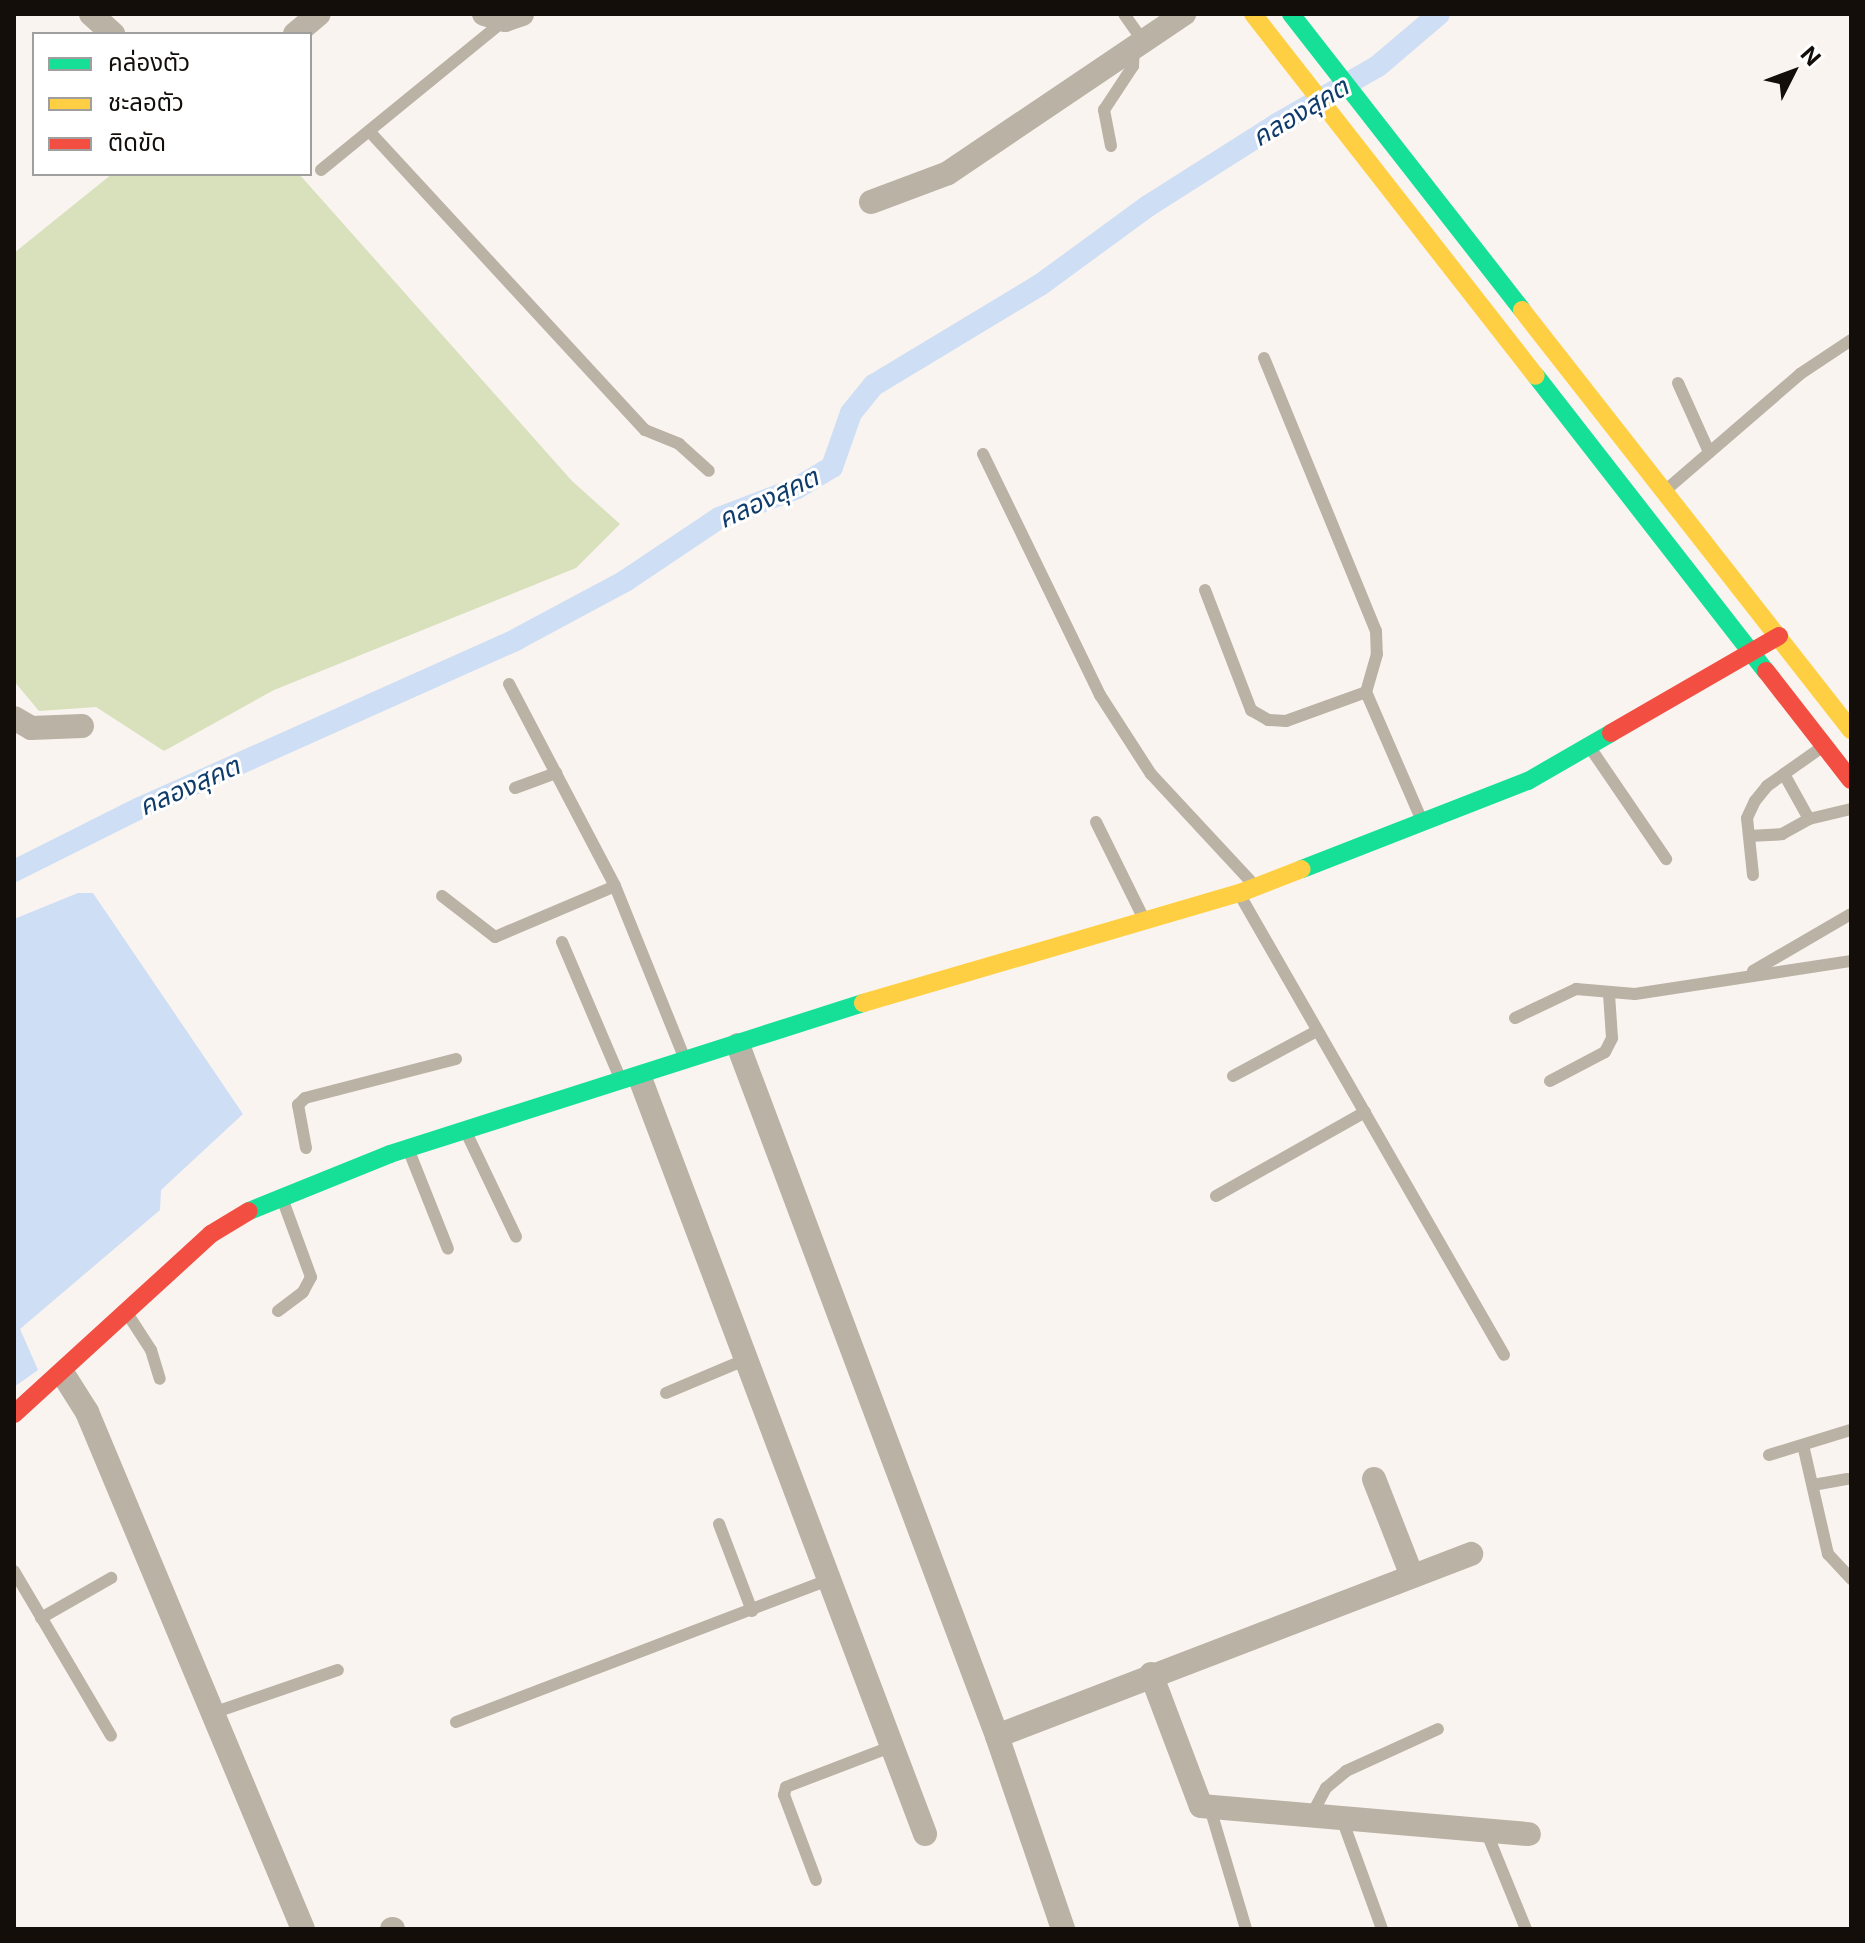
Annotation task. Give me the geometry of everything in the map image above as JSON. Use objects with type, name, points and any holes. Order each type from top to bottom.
[{"type":"main road","points":[[1253,14],[1851,780]]},
{"type":"main road","points":[[1291,14],[1851,730]]},
{"type":"main road","points":[[14,1414],[63,1374],[211,1234],[312,1174],[631,1080],[931,980],[1248,890],[1528,781],[1779,636]]},
{"type":"street","points":[[91,14],[111,32]]},
{"type":"street","points":[[297,32],[319,14]]},
{"type":"street","points":[[871,202],[948,173],[1184,14]]},
{"type":"street","points":[[14,718],[31,728],[82,726]]},
{"type":"street","points":[[738,1045],[997,1736],[1063,1929]]},
{"type":"street","points":[[631,1080],[747,1359],[925,1834]]},
{"type":"street","points":[[63,1374],[87,1412],[303,1929]]},
{"type":"street","points":[[1374,1479],[1412,1576]]},
{"type":"street","points":[[997,1736],[1151,1674],[1471,1554]]},
{"type":"street","points":[[1151,1674],[1196,1797],[1210,1808],[1529,1834]]},
{"type":"lane","points":[[1111,146],[1104,110],[1133,66],[1139,44],[1124,14]]},
{"type":"lane","points":[[321,170],[504,16]]},
{"type":"lane","points":[[369,131],[645,430],[679,444],[709,471]]},
{"type":"lane","points":[[1666,491],[1800,374],[1851,340]]},
{"type":"lane","points":[[1264,358],[1376,631],[1377,654],[1366,692],[1424,824]]},
{"type":"lane","points":[[1678,383],[1709,452]]},
{"type":"lane","points":[[983,454],[1100,695],[1151,774],[1248,890],[1315,1032],[1365,1112],[1504,1355]]},
{"type":"lane","points":[[1205,590],[1240,692],[1251,710],[1268,720],[1286,721],[1366,692]]},
{"type":"lane","points":[[509,684],[615,886],[686,1062]]},
{"type":"lane","points":[[1589,745],[1666,859]]},
{"type":"lane","points":[[1753,875],[1747,818],[1755,801],[1784,774],[1825,745]]},
{"type":"lane","points":[[515,788],[556,773]]},
{"type":"lane","points":[[1784,774],[1809,819]]},
{"type":"lane","points":[[1749,836],[1782,834],[1809,819],[1851,809]]},
{"type":"lane","points":[[1096,822],[1144,919]]},
{"type":"lane","points":[[442,896],[495,937],[615,886]]},
{"type":"lane","points":[[1747,974],[1851,914]]},
{"type":"lane","points":[[562,942],[631,1080]]},
{"type":"lane","points":[[1515,1018],[1566,990],[1609,994],[1851,961]]},
{"type":"lane","points":[[1550,1081],[1605,1052],[1612,1038],[1609,994]]},
{"type":"lane","points":[[1233,1076],[1315,1032]]},
{"type":"lane","points":[[306,1148],[298,1105],[305,1098],[456,1059]]},
{"type":"lane","points":[[1216,1196],[1365,1112]]},
{"type":"lane","points":[[465,1129],[516,1237]]},
{"type":"lane","points":[[408,1148],[448,1249]]},
{"type":"lane","points":[[278,1311],[303,1292],[311,1277],[280,1195]]},
{"type":"lane","points":[[127,1313],[151,1350],[160,1379]]},
{"type":"lane","points":[[666,1393],[747,1359]]},
{"type":"lane","points":[[1769,1455],[1851,1430]]},
{"type":"lane","points":[[1803,1445],[1828,1554],[1851,1579]]},
{"type":"lane","points":[[1813,1485],[1847,1479]]},
{"type":"lane","points":[[719,1524],[752,1611]]},
{"type":"lane","points":[[14,1571],[111,1736]]},
{"type":"lane","points":[[41,1618],[111,1578]]},
{"type":"lane","points":[[456,1722],[830,1579]]},
{"type":"lane","points":[[213,1713],[338,1670]]},
{"type":"lane","points":[[1311,1816],[1326,1788],[1346,1771],[1438,1729]]},
{"type":"lane","points":[[816,1880],[784,1795],[786,1787],[893,1746]]},
{"type":"lane","points":[[1210,1808],[1246,1929]]},
{"type":"lane","points":[[1342,1819],[1382,1929]]},
{"type":"lane","points":[[1486,1831],[1526,1929]]},
{"type":"green space","points":[[110,176],[301,176],[572,481],[620,524],[576,568],[274,690],[164,751],[96,707],[39,711],[14,681],[14,253]]},
{"type":"water","points":[[78,893],[93,893],[243,1114],[161,1190],[160,1210],[20,1329],[38,1370],[14,1387],[14,919]]},
{"type":"waterway","name":"คลองสุคต","points":[[14,871],[140,808],[517,639],[625,581],[719,518],[797,488],[832,467],[851,413],[874,385],[1040,285],[1148,206],[1277,124],[1378,66],[1439,14]]},
{"type":"traffic: fast","points":[[1291,14],[1522,310]]},
{"type":"traffic: fast","points":[[1536,376],[1766,671]]},
{"type":"traffic: fast","points":[[1302,869],[1528,781],[1611,733]]},
{"type":"traffic: fast","points":[[249,1211],[390,1154],[863,1003]]},
{"type":"traffic: slow","points":[[1253,14],[1536,376]]},
{"type":"traffic: slow","points":[[1522,310],[1851,730]]},
{"type":"traffic: slow","points":[[863,1003],[1240,893],[1302,869]]},
{"type":"traffic: jam","points":[[1611,733],[1779,636]]},
{"type":"traffic: jam","points":[[1766,671],[1851,780]]},
{"type":"traffic: jam","points":[[14,1414],[211,1234],[249,1211]]}]
